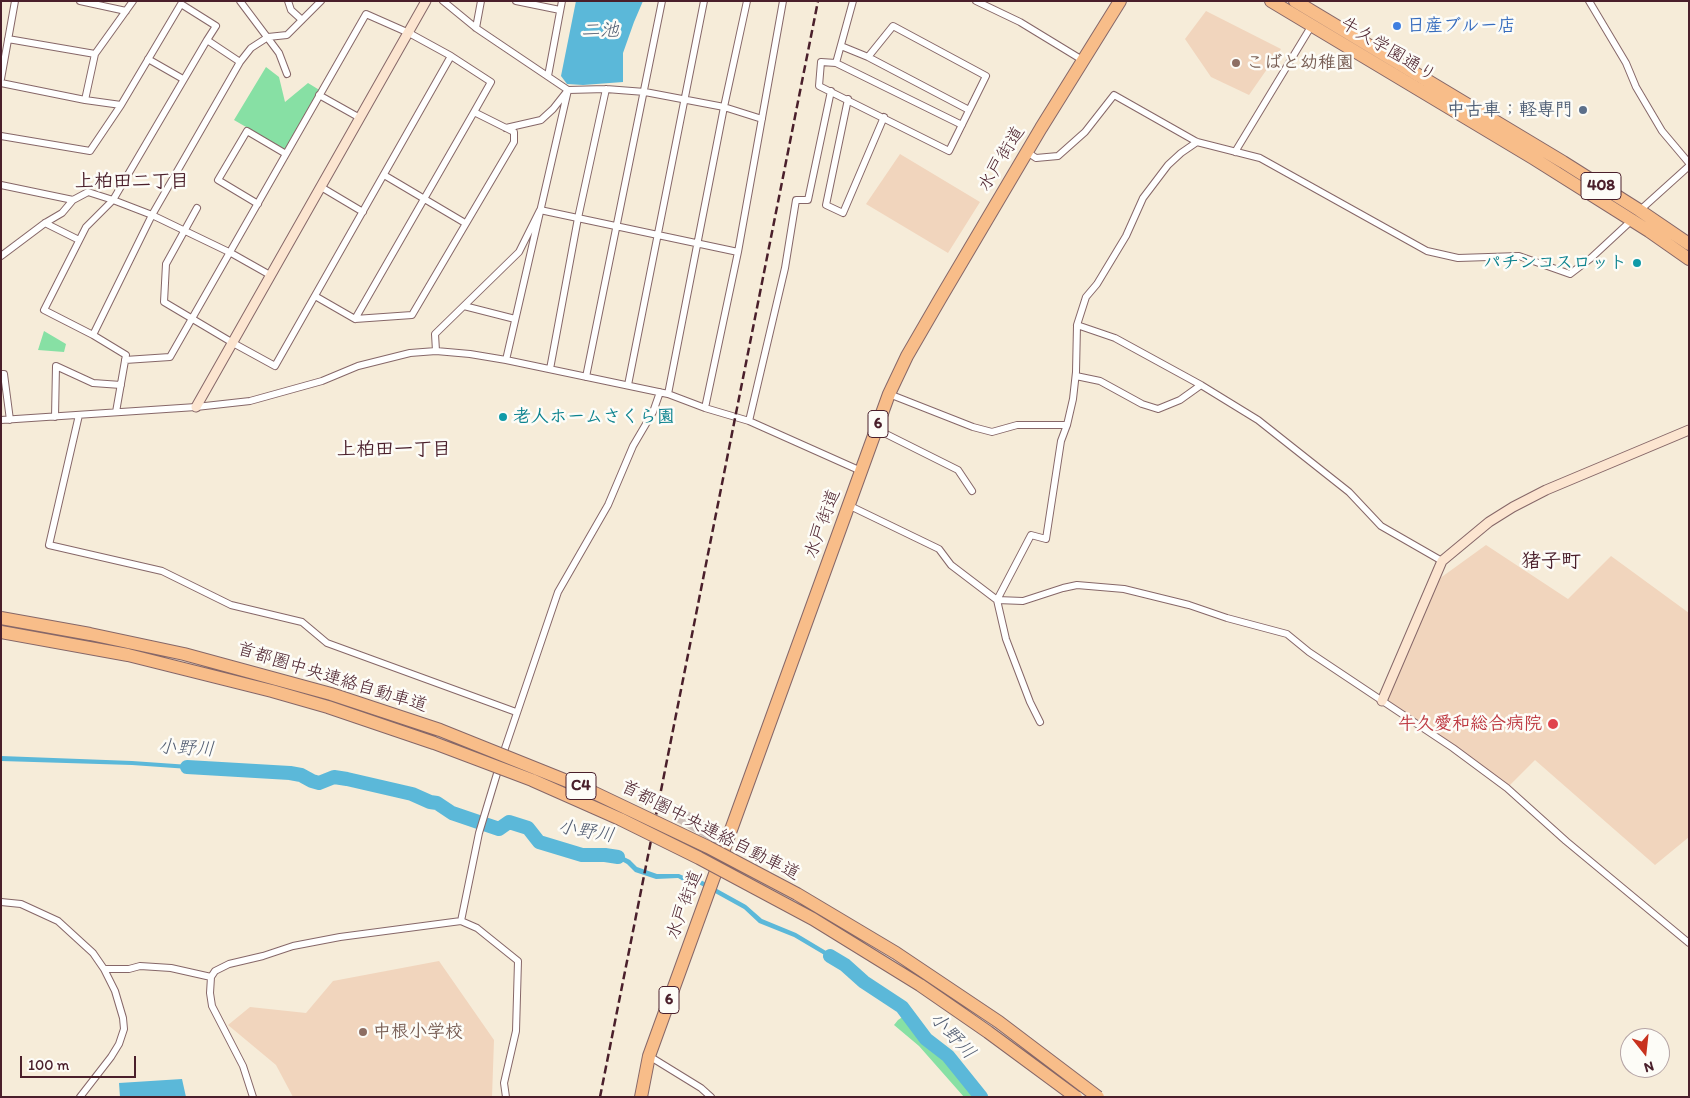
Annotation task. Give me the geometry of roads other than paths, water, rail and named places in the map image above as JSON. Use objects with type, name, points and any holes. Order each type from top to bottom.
[{"type":"highway","points":[[1118,5],[1123,6],[1127,1]]},
{"type":"highway","name":"牛久学園通り","points":[[1271,1],[1315,20],[1563,162],[1635,215],[1689,259]]},
{"type":"highway","name":"牛久学園通り","points":[[1295,1],[1315,20]]},
{"type":"highway","name":"水戸街道","points":[[640,1097],[649,1056],[860,471],[890,394],[907,356],[1027,152],[1118,5]]},
{"type":"highway","name":"牛久学園通り","points":[[1635,215],[1689,244]]},
{"type":"highway","name":"首都圏中央連絡自動車道","points":[[1,618],[127,641],[275,677],[350,699],[440,730],[582,787],[708,847],[797,894],[888,948],[999,1022],[1098,1097]]},
{"type":"highway","name":"首都圏中央連絡自動車道","points":[[1,632],[128,655],[272,691],[328,707],[434,743],[532,780],[620,819],[699,858],[813,919],[920,985],[1076,1097]]},
{"type":"street","points":[[15,1],[1,81],[85,100],[121,105]]},
{"type":"street","points":[[80,1],[126,11]]},
{"type":"street","points":[[85,100],[95,54],[133,1]]},
{"type":"street","points":[[240,1],[278,53],[287,74]]},
{"type":"street","points":[[288,1],[291,10],[302,20]]},
{"type":"street","points":[[93,335],[152,215],[240,62],[251,48],[268,38],[286,35],[321,1]]},
{"type":"street","points":[[196,407],[426,1]]},
{"type":"street","points":[[443,1],[476,28],[568,90],[606,89],[645,92],[724,107],[762,119]]},
{"type":"street","points":[[476,28],[481,1]]},
{"type":"street","points":[[516,1],[560,10]]},
{"type":"street","points":[[548,76],[562,1]]},
{"type":"street","points":[[586,377],[662,1]]},
{"type":"street","points":[[628,385],[704,1]]},
{"type":"street","points":[[668,394],[724,107],[747,1]]},
{"type":"street","points":[[705,408],[738,252],[783,1]]},
{"type":"street","points":[[836,63],[853,1]]},
{"type":"street","points":[[976,1],[1020,22],[1084,60]]},
{"type":"street","points":[[1027,152],[1036,158],[1058,156],[1086,132],[1114,95],[1197,142],[1260,158],[1427,251],[1458,258],[1519,256],[1570,274],[1591,258],[1689,164],[1662,131],[1636,87],[1626,63],[1589,1]]},
{"type":"street","points":[[1,136],[90,151],[121,105],[179,5],[183,3],[216,26],[112,200],[86,228],[44,310],[93,335],[126,355],[116,412]]},
{"type":"street","points":[[125,360],[170,357],[366,14],[408,33],[451,56],[491,82],[425,200],[355,318]]},
{"type":"street","points":[[1235,152],[1315,20]]},
{"type":"street","points":[[868,57],[893,26],[986,76],[969,110],[962,125],[949,151],[831,90],[819,86],[821,62],[836,63],[962,125]]},
{"type":"street","points":[[8,39],[95,54]]},
{"type":"street","points":[[208,40],[240,62]]},
{"type":"street","points":[[841,46],[868,57],[969,110]]},
{"type":"street","points":[[197,208],[166,264],[164,302],[275,366],[451,56]]},
{"type":"street","points":[[148,59],[183,79]]},
{"type":"street","points":[[550,369],[578,218],[606,89]]},
{"type":"street","points":[[506,128],[541,120],[553,109],[568,90]]},
{"type":"street","points":[[506,360],[568,90]]},
{"type":"street","points":[[749,421],[785,268],[796,200],[808,200],[831,90]]},
{"type":"street","points":[[319,95],[360,118]]},
{"type":"street","points":[[848,99],[826,205],[843,213],[884,117]]},
{"type":"street","points":[[315,296],[355,318],[412,316],[514,142],[514,132],[474,112]]},
{"type":"street","points":[[258,204],[218,180],[247,131],[286,154]]},
{"type":"street","points":[[1040,722],[1030,702],[1006,639],[997,600],[1031,535],[1046,539],[1060,442],[1067,425],[1073,399],[1076,376],[1077,325],[1086,297],[1097,284],[1126,236],[1143,198],[1168,165],[1181,152],[1197,142]]},
{"type":"street","points":[[384,175],[466,223]]},
{"type":"street","points":[[1,185],[73,200]]},
{"type":"street","points":[[321,187],[363,212]]},
{"type":"street","points":[[1,256],[44,223],[62,212],[73,200],[88,192],[152,215],[270,274]]},
{"type":"street","points":[[540,210],[738,252]]},
{"type":"street","points":[[436,351],[435,334],[519,252],[540,210]]},
{"type":"street","points":[[44,223],[79,240]]},
{"type":"street","points":[[464,306],[516,319]]},
{"type":"street","points":[[1077,325],[1115,338],[1258,420],[1349,492],[1381,526],[1442,561]]},
{"type":"street","points":[[1,420],[196,407],[250,401],[322,381],[358,366],[410,353],[436,351],[506,360],[668,394],[705,408],[749,421],[860,471]]},
{"type":"street","points":[[55,417],[56,366],[93,383],[121,385]]},
{"type":"street","points":[[1,374],[4,374],[10,420]]},
{"type":"street","points":[[1076,376],[1100,381],[1142,404],[1158,408],[1180,400],[1201,386]]},
{"type":"street","points":[[461,921],[479,833],[516,712],[558,592],[608,505],[633,446],[653,412],[660,392]]},
{"type":"street","points":[[890,394],[973,427],[992,432],[1017,426],[1067,425]]},
{"type":"street","points":[[79,415],[49,545],[162,571],[231,605],[302,622],[327,643],[516,712]]},
{"type":"street","points":[[876,429],[958,470],[972,491]]},
{"type":"street","points":[[1382,701],[1442,561],[1489,522],[1513,507],[1569,480],[1689,430]]},
{"type":"street","points":[[848,505],[940,549],[952,565],[997,600],[1023,601],[1077,585],[1124,590],[1189,604],[1227,618],[1287,634],[1310,652],[1453,748],[1506,788],[1566,841],[1689,943]]},
{"type":"street","points":[[1,902],[22,904],[58,922],[93,953],[104,969],[115,991],[123,1018],[124,1029],[119,1044],[111,1057],[80,1097]]},
{"type":"street","points":[[253,1097],[243,1066],[212,1006],[210,993],[212,977],[215,972],[229,964],[263,956],[293,946],[340,937],[461,921],[477,928],[518,961],[516,1030],[504,1083],[506,1097]]},
{"type":"street","points":[[104,969],[129,969],[140,966],[171,968],[212,977]]},
{"type":"street","points":[[649,1056],[701,1088],[711,1097]]},
{"type":"water","name":"二池","points":[[576,1],[643,1],[623,53],[623,82],[583,85],[567,84],[561,76]]},
{"type":"water","points":[[1,756],[204,766],[203,770],[132,765],[1,761]]},
{"type":"water","points":[[606,852],[620,855],[630,860],[637,867],[657,874],[679,874],[688,878],[699,879],[746,905],[762,919],[796,933],[846,963],[843,966],[794,937],[759,923],[744,909],[697,883],[687,883],[678,878],[656,879],[635,872],[618,859],[599,857],[600,853]]},
{"type":"water","points":[[182,1079],[186,1097],[120,1097],[119,1083]]},
{"type":"waterway","name":"小野川","points":[[187,767],[290,773],[301,775],[319,783],[334,777],[347,779],[412,794],[437,803],[452,813],[499,829],[509,822],[528,828],[539,842],[582,855],[618,857]]},
{"type":"waterway","name":"小野川","points":[[830,956],[845,965],[864,982],[902,1007],[926,1039],[948,1056],[981,1097]]},
{"type":"railway","points":[[600,1097],[818,1]]},
{"type":"place","name":"日産ブルー店","points":[[1397,26]]},
{"type":"place","name":"こばと幼稚園","points":[[1236,63]]},
{"type":"place","name":"中古車；軽専門","points":[[1583,110]]},
{"type":"place","name":"パチンコスロット","points":[[1637,263]]},
{"type":"place","name":"老人ホームさくら園","points":[[503,417]]},
{"type":"place","name":"牛久愛和総合病院","points":[[1553,724]]},
{"type":"place","name":"中根小学校","points":[[363,1032]]},
{"type":"district","name":"上柏田二丁目","points":[[132,182]]},
{"type":"district","name":"上柏田一丁目","points":[[394,450]]},
{"type":"district","name":"猪子町","points":[[1551,562]]}]
